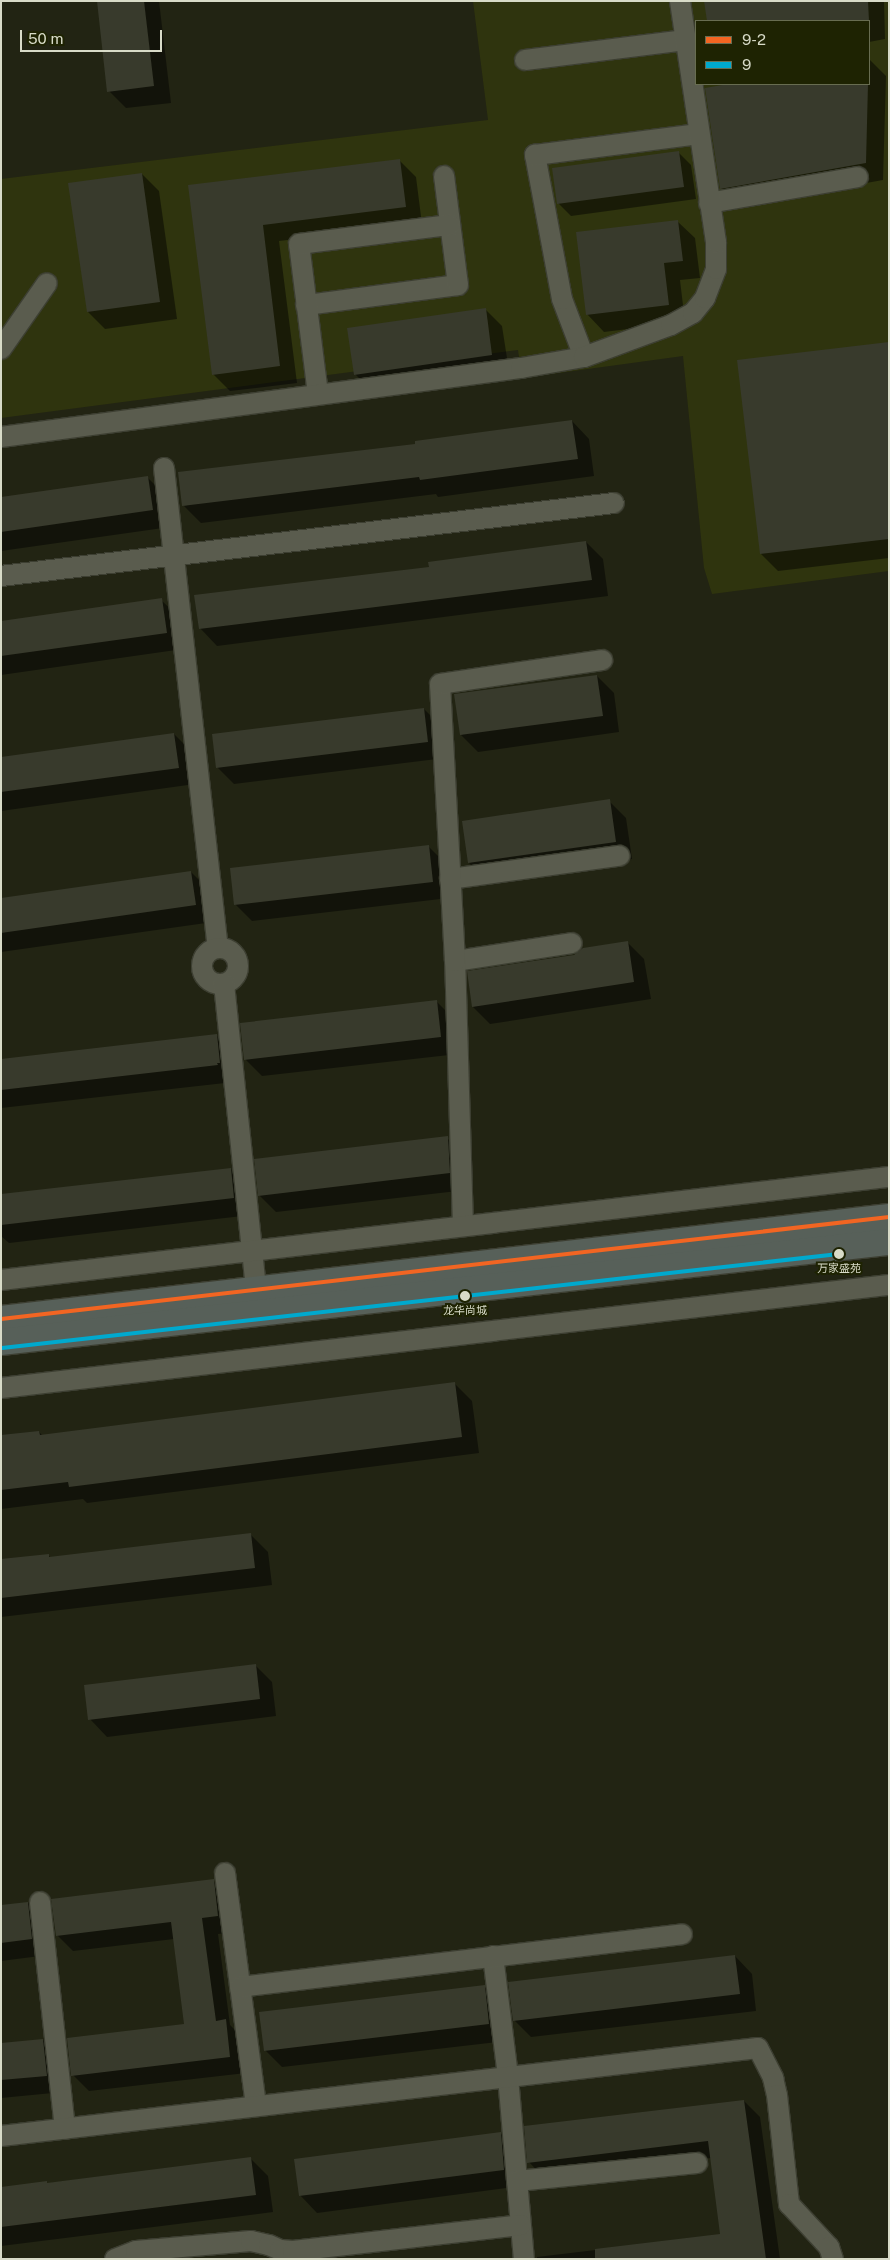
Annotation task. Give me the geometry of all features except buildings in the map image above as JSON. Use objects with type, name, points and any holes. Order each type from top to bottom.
[{"type":"main road","points":[[1,1319],[889,1217]]},
{"type":"main road","points":[[1,1342],[889,1242]]},
{"type":"street","points":[[1,437],[521,368],[584,357],[671,325],[693,313],[705,298],[716,269],[716,242],[699,134],[693,69],[680,1]]},
{"type":"street","points":[[525,60],[686,40]]},
{"type":"street","points":[[584,357],[562,299],[535,154],[699,134]]},
{"type":"street","points":[[306,305],[458,285],[444,176]]},
{"type":"street","points":[[709,203],[858,177]]},
{"type":"street","points":[[318,394],[299,244],[450,225]]},
{"type":"street","points":[[1,349],[47,283]]},
{"type":"street","points":[[164,468],[218,948],[230,951],[238,967],[234,978],[224,984],[256,1290]]},
{"type":"street","points":[[1,576],[614,503]]},
{"type":"street","points":[[463,1226],[454,961],[440,684],[602,660]]},
{"type":"street","points":[[450,879],[619,856]]},
{"type":"street","points":[[454,961],[572,943]]},
{"type":"street","points":[[1,1280],[889,1177]]},
{"type":"street","points":[[1,1388],[889,1285]]},
{"type":"street","points":[[225,1873],[256,2106]]},
{"type":"street","points":[[40,1902],[65,2129]]},
{"type":"street","points":[[240,1986],[682,1934]]},
{"type":"street","points":[[493,1956],[508,2077],[524,2259]]},
{"type":"street","points":[[1,2136],[758,2048],[773,2078],[777,2095],[789,2204],[829,2247],[833,2259]]},
{"type":"street","points":[[517,2181],[697,2163]]},
{"type":"street","points":[[115,2259],[136,2251],[251,2241],[269,2244],[280,2250],[293,2251],[521,2226]]},
{"type":"shaded area","points":[[473,1],[889,1],[889,571],[712,594],[704,568],[683,356],[522,378],[518,350],[1,418],[1,179],[488,120]]},
{"type":"transit line","name":"9-2","points":[[1,1319],[889,1217]]},
{"type":"transit line","name":"9","points":[[2,1348],[839,1254]]},
{"type":"place","name":"万家盛苑","points":[[839,1254]]},
{"type":"place","name":"龙华尚城","points":[[465,1296]]}]
